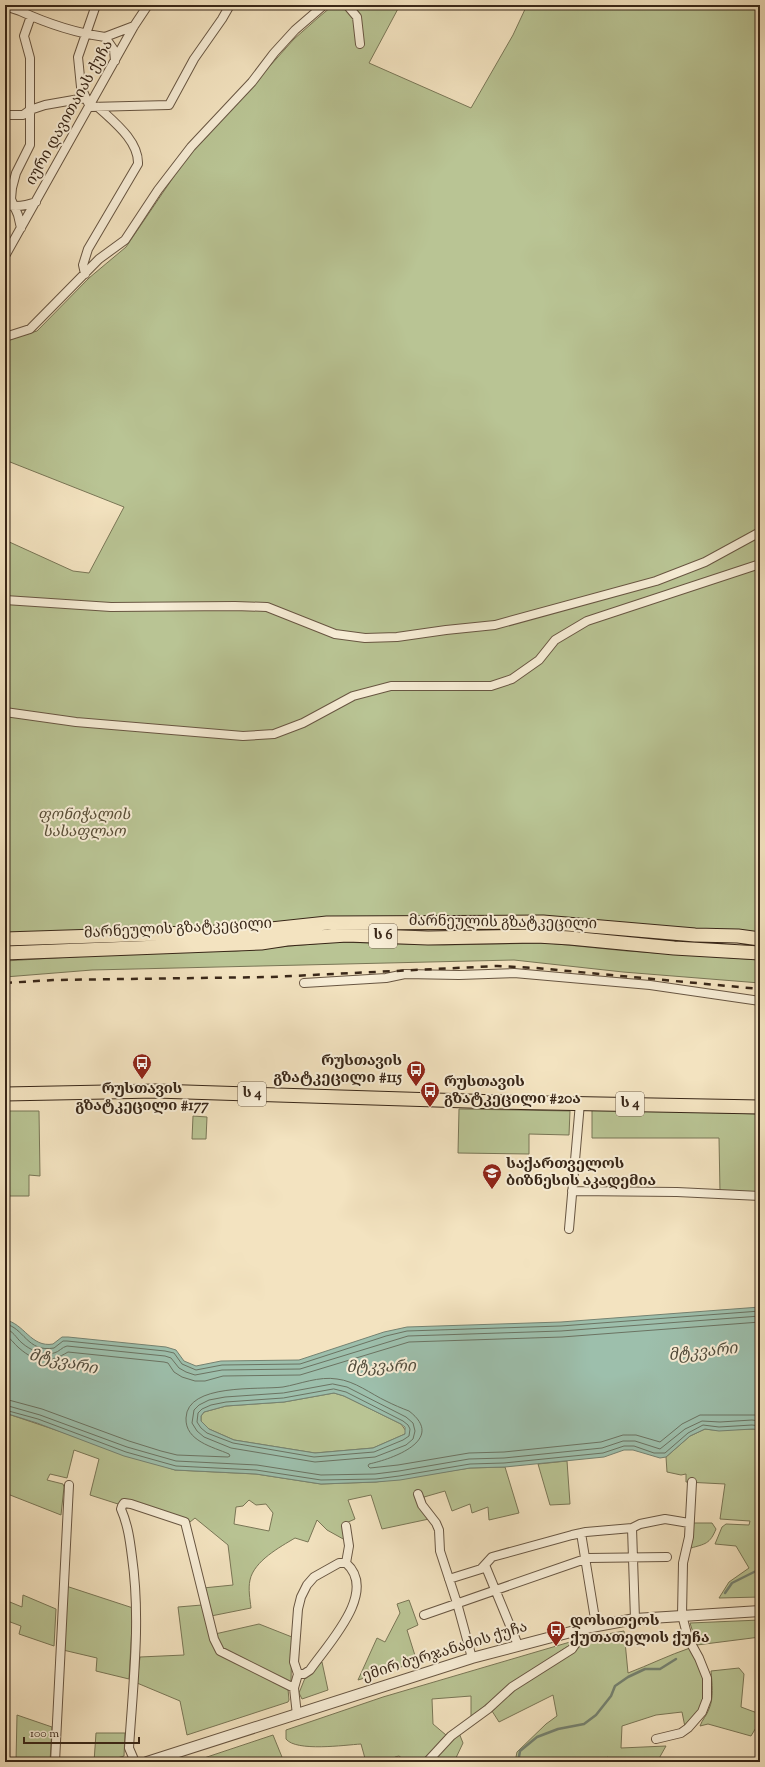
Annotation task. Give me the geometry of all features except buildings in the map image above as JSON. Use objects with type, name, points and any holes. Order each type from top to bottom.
[{"type":"highway","name":"მარნეულის გზატკეცილი","points":[[5,939],[251,931],[327,923],[543,922],[696,935],[738,936],[760,939]]},
{"type":"highway","name":"მარნეულის გზატკეცილი","points":[[5,953],[261,943],[294,938],[348,935],[428,938],[537,936],[674,948],[760,953]]},
{"type":"highway","name":"ს 4","points":[[5,1094],[156,1091],[760,1107]]},
{"type":"street","points":[[85,274],[83,265],[88,249],[138,164],[138,155],[130,140],[85,98],[82,88],[78,57],[96,5]]},
{"type":"street","name":"იური დავითაიას ქუჩა","points":[[5,256],[94,107],[115,61],[134,26],[148,5]]},
{"type":"street","points":[[94,107],[169,105],[194,59],[230,5]]},
{"type":"street","points":[[5,337],[30,329],[99,259],[125,240],[158,190],[191,147],[227,111],[274,53],[295,30],[324,5]]},
{"type":"street","points":[[348,5],[357,17],[360,44]]},
{"type":"street","points":[[5,6],[22,8],[31,16],[85,34],[105,37],[134,26]]},
{"type":"street","points":[[21,228],[18,215],[11,199],[16,173],[30,145],[30,58],[24,36],[31,16]]},
{"type":"street","points":[[105,37],[114,50],[115,61]]},
{"type":"street","points":[[5,115],[23,115],[30,110],[62,101],[85,98]]},
{"type":"street","points":[[5,205],[14,207],[36,202]]},
{"type":"street","points":[[5,600],[111,607],[267,607],[335,634],[365,638],[397,637],[496,625],[656,581],[706,562],[760,532]]},
{"type":"street","points":[[5,712],[84,723],[242,736],[274,734],[303,723],[353,696],[391,686],[490,686],[512,679],[539,660],[555,640],[587,621],[760,564]]},
{"type":"street","points":[[304,983],[386,978],[405,974],[459,975],[514,973],[650,985],[760,1001]]},
{"type":"street","points":[[569,1229],[580,1103]]},
{"type":"street","points":[[572,1191],[677,1192],[760,1196]]},
{"type":"street","points":[[656,1739],[680,1733],[688,1728],[702,1712],[707,1699],[707,1678],[699,1658],[688,1638],[682,1615],[683,1563],[688,1548],[692,1482]]},
{"type":"street","points":[[54,1762],[69,1485]]},
{"type":"street","points":[[418,1494],[422,1506],[436,1523],[439,1530],[440,1551],[458,1603],[472,1658]]},
{"type":"street","points":[[135,1762],[128,1748],[136,1638],[136,1585],[129,1535],[122,1506],[124,1504],[131,1504],[185,1522],[214,1639],[220,1651],[294,1688]]},
{"type":"street","points":[[449,1579],[481,1569],[492,1557],[581,1533],[632,1528],[640,1524],[666,1519],[689,1523]]},
{"type":"street","points":[[298,1674],[304,1674],[310,1670],[351,1612],[356,1601],[354,1574],[346,1563],[349,1546],[346,1526]]},
{"type":"street","points":[[632,1528],[635,1619]]},
{"type":"street","points":[[427,1762],[451,1736],[488,1709],[512,1687],[572,1648],[591,1626],[581,1533]]},
{"type":"street","points":[[424,1615],[585,1559],[597,1557],[667,1557]]},
{"type":"street","points":[[297,1715],[294,1688],[298,1674],[294,1662],[300,1597],[314,1577],[339,1564],[346,1563]]},
{"type":"street","points":[[485,1565],[518,1645]]},
{"type":"street","name":"ემირ ბურჯანაძის ქუჩა","points":[[146,1762],[472,1658],[591,1626],[635,1619],[760,1611]]},
{"type":"green space","name":"ფონიჭალის სასაფლაო","points":[[350,5],[400,5],[369,63],[471,108],[513,35],[527,5],[760,5],[760,933],[575,920],[5,934],[5,540],[73,571],[89,573],[124,507],[5,460],[5,341],[37,331],[89,278],[126,247],[189,154],[201,143],[294,39],[331,7],[341,7],[348,11]]},
{"type":"green space","points":[[335,942],[444,945],[547,943],[627,951],[760,960],[760,983],[623,972],[514,960],[92,970],[5,977],[5,961],[154,952],[236,951]]},
{"type":"green space","points":[[459,1109],[570,1111],[569,1135],[529,1134],[529,1154],[458,1153]]},
{"type":"green space","points":[[592,1109],[760,1114],[760,1192],[720,1192],[719,1138],[592,1138]]},
{"type":"green space","points":[[5,1111],[39,1111],[40,1176],[29,1175],[29,1196],[5,1196]]},
{"type":"green space","points":[[193,1116],[207,1117],[206,1139],[192,1139]]},
{"type":"green space","points":[[334,1393],[344,1396],[401,1424],[406,1431],[405,1434],[373,1448],[315,1453],[234,1440],[209,1429],[201,1421],[201,1416],[204,1412],[226,1406],[284,1402]]},
{"type":"green space","points":[[5,1413],[175,1470],[256,1474],[321,1484],[376,1482],[470,1468],[505,1467],[519,1513],[489,1520],[488,1507],[472,1513],[470,1504],[452,1511],[445,1491],[424,1497],[429,1519],[382,1529],[371,1495],[348,1500],[355,1519],[346,1523],[345,1540],[327,1530],[317,1520],[308,1542],[295,1538],[268,1555],[252,1573],[249,1583],[251,1608],[211,1616],[203,1588],[233,1585],[228,1545],[195,1518],[190,1522],[120,1502],[118,1504],[90,1495],[99,1459],[74,1450],[67,1478],[50,1474],[47,1480],[63,1484],[64,1487],[61,1515],[5,1493]],"holes":[[[249,1500],[256,1505],[266,1504],[273,1513],[269,1531],[234,1524],[236,1507],[243,1506]]]},
{"type":"green space","points":[[705,1429],[760,1430],[760,1597],[719,1598],[729,1582],[749,1568],[736,1546],[715,1544],[722,1527],[726,1524],[749,1525],[750,1521],[720,1519],[725,1484],[686,1482],[686,1474],[681,1475],[667,1472],[666,1457],[690,1436]]},
{"type":"green space","points":[[567,1461],[570,1504],[550,1505],[538,1464]]},
{"type":"green space","points":[[694,1523],[712,1523],[716,1529],[709,1541],[691,1548],[692,1525]]},
{"type":"green space","points":[[66,1586],[133,1608],[129,1679],[96,1671],[97,1658],[63,1650]]},
{"type":"green space","points":[[23,1595],[56,1609],[54,1646],[19,1634],[21,1626],[5,1620],[5,1600],[22,1607]]},
{"type":"green space","points":[[409,1600],[418,1625],[407,1630],[417,1662],[358,1680],[377,1638],[385,1642],[400,1613],[397,1604]]},
{"type":"green space","points":[[202,1605],[212,1644],[288,1689],[289,1700],[288,1702],[187,1735],[180,1701],[137,1683],[140,1657],[184,1655],[178,1607]]},
{"type":"green space","points":[[760,1620],[760,1637],[697,1645],[690,1623]]},
{"type":"green space","points":[[259,1624],[292,1637],[291,1681],[289,1683],[222,1651],[215,1634]]},
{"type":"green space","points":[[624,1631],[628,1673],[690,1648],[701,1671],[705,1687],[706,1695],[701,1711],[685,1727],[682,1712],[656,1715],[622,1726],[621,1748],[666,1746],[657,1762],[617,1762],[607,1757],[605,1759],[608,1762],[515,1762],[517,1752],[546,1724],[557,1716],[553,1695],[499,1722],[492,1711],[515,1689],[578,1648],[591,1637]]},
{"type":"green space","points":[[570,1642],[570,1645],[515,1681],[471,1717],[471,1696],[432,1699],[433,1724],[446,1735],[422,1762],[403,1762],[403,1759],[399,1756],[395,1757],[389,1762],[366,1762],[361,1744],[310,1747],[291,1743],[286,1739],[286,1730],[383,1697]]},
{"type":"green space","points":[[322,1662],[328,1690],[302,1699],[299,1693],[305,1678]]},
{"type":"green space","points":[[739,1668],[744,1674],[741,1707],[760,1714],[760,1721],[751,1736],[708,1724],[700,1726],[712,1700],[711,1671]]},
{"type":"green space","points":[[17,1715],[52,1727],[50,1762],[16,1762]]},
{"type":"green space","points":[[96,1733],[125,1733],[124,1756],[104,1762],[94,1762]]},
{"type":"green space","points":[[459,1733],[463,1743],[454,1762],[432,1762]]},
{"type":"green space","points":[[273,1735],[284,1762],[192,1762]]},
{"type":"water","name":"მტკვარი","points":[[760,1307],[760,1430],[719,1431],[705,1429],[690,1436],[666,1457],[660,1458],[633,1450],[624,1450],[604,1457],[505,1467],[470,1468],[400,1480],[321,1484],[256,1474],[175,1470],[124,1456],[37,1423],[5,1413],[5,1320],[12,1322],[33,1339],[45,1344],[53,1344],[62,1337],[68,1337],[166,1347],[176,1350],[184,1361],[196,1366],[221,1361],[299,1360],[384,1332],[407,1327],[561,1322]],"holes":[[[334,1393],[344,1396],[401,1424],[405,1427],[405,1434],[373,1448],[315,1453],[234,1440],[209,1429],[201,1421],[201,1416],[204,1412],[226,1406],[284,1402]]]},
{"type":"waterway","points":[[725,1593],[732,1583],[760,1569]]},
{"type":"waterway","points":[[518,1762],[520,1751],[537,1737],[558,1729],[584,1724],[596,1715],[611,1696],[615,1686],[628,1677],[645,1669],[660,1669],[676,1659]]},
{"type":"railway","points":[[5,983],[53,980],[271,977],[497,966],[536,968],[760,989]]},
{"type":"place","name":"რუსთავის გზატკეცილი #177","points":[[142,1080]]},
{"type":"place","name":"რუსთავის გზატკეცილი #115","points":[[416,1087]]},
{"type":"place","name":"რუსთავის გზატკეცილი #20ა","points":[[430,1108]]},
{"type":"place","name":"საქართველოს ბიზნესის აკადემია","points":[[492,1190]]},
{"type":"place","name":"დოსითეოს ქუთათელის ქუჩა","points":[[556,1647]]}]
